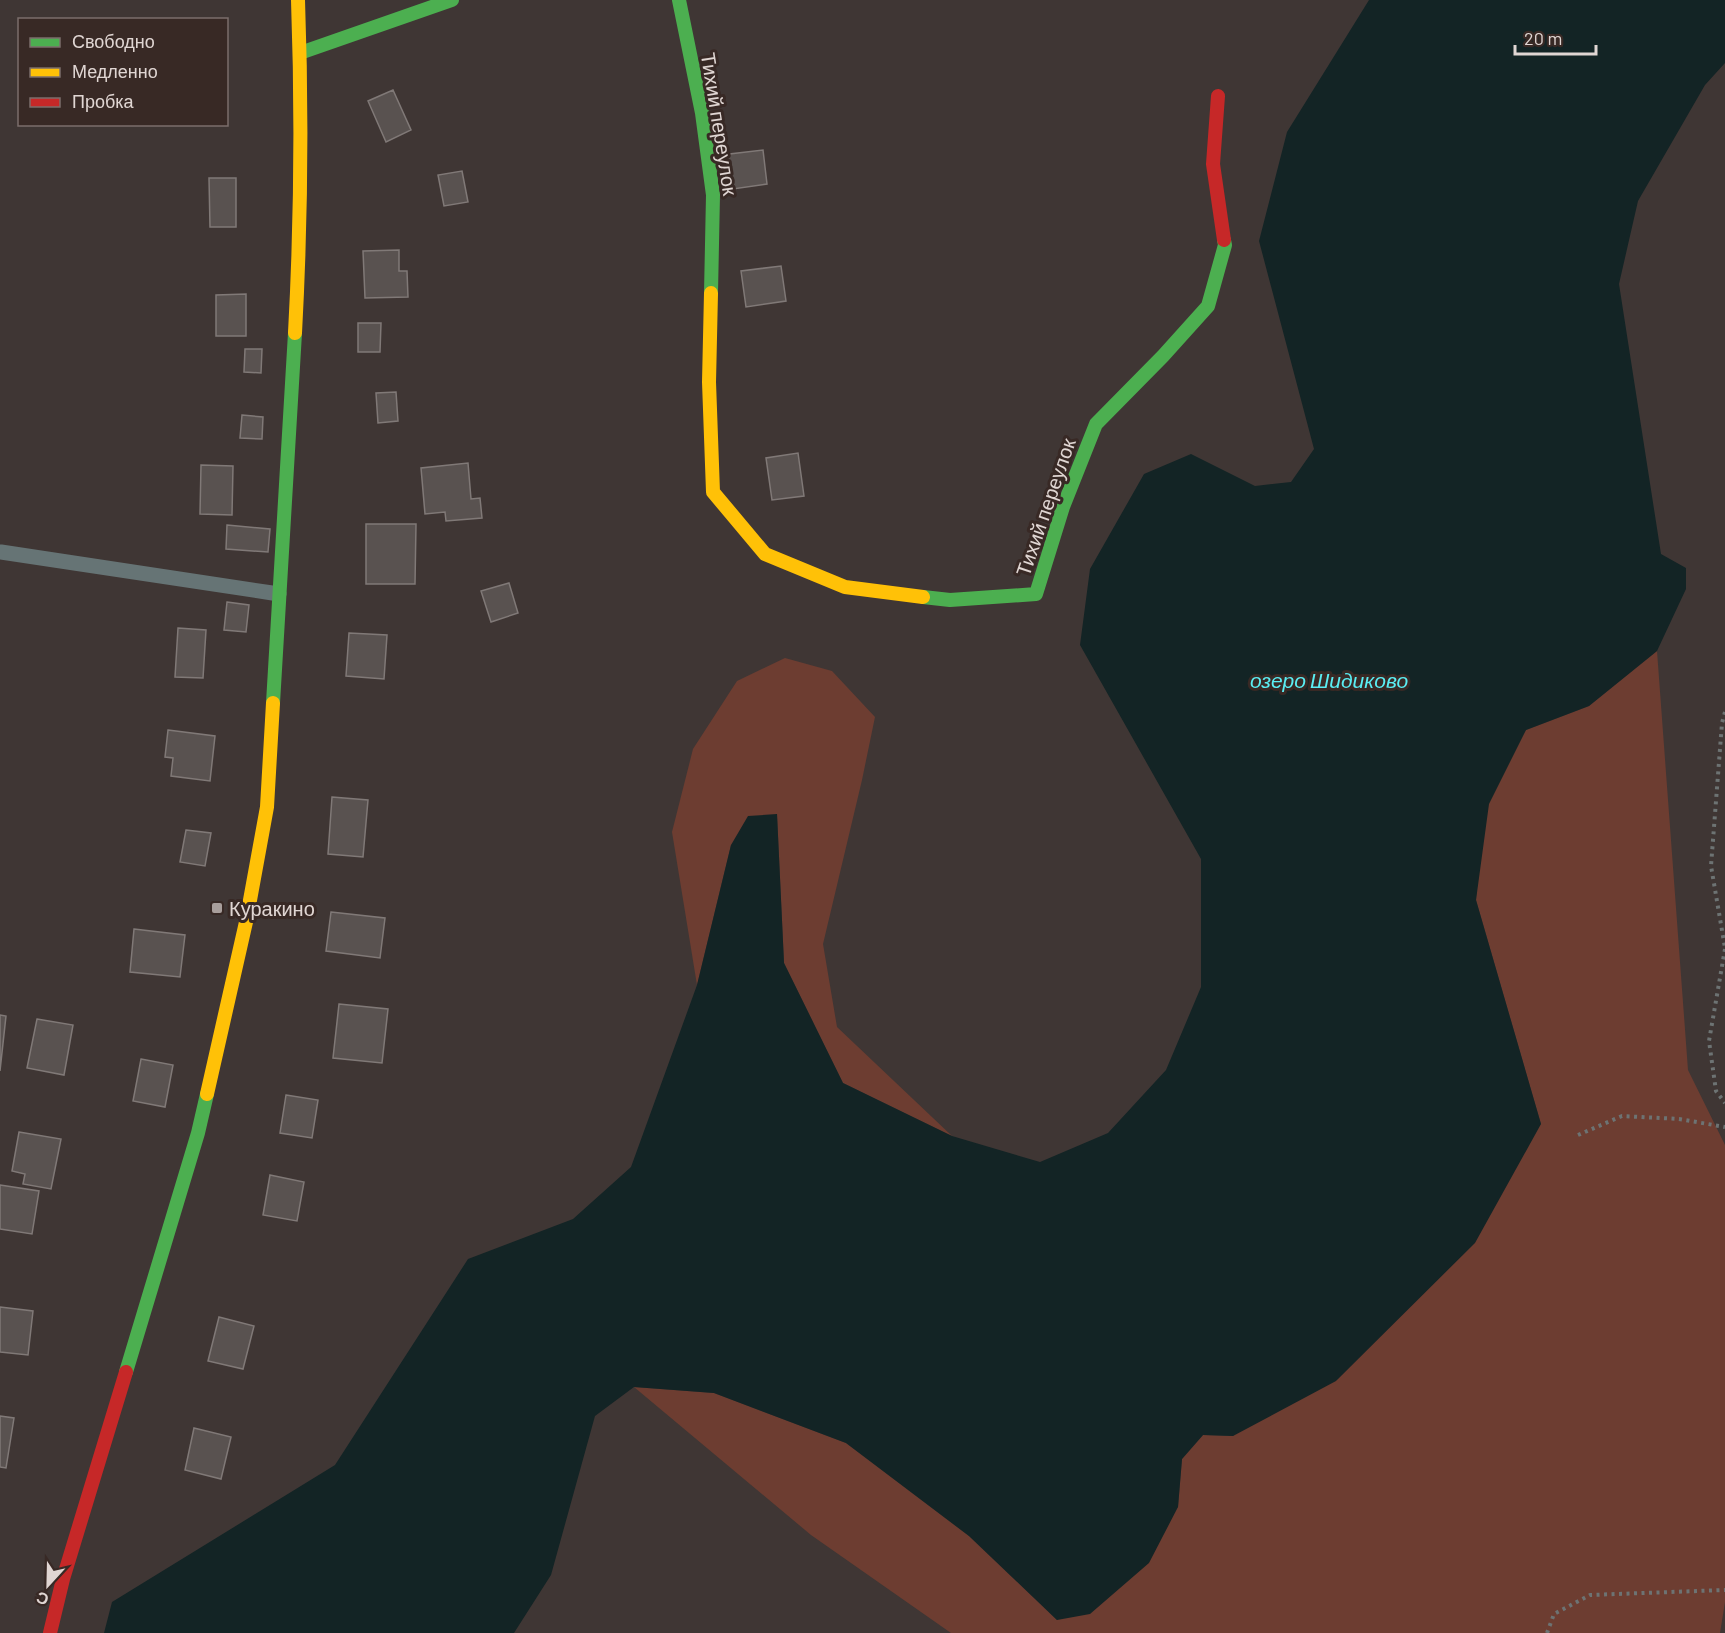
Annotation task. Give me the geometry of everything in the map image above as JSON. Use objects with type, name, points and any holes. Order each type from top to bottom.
[{"type":"main road","points":[[50,1633],[63,1579],[198,1133],[246,922],[267,807],[298,280],[300,53],[298,0]]},
{"type":"main road","points":[[300,53],[452,0]]},
{"type":"main road","name":"Тихий переулок","points":[[679,0],[702,113],[713,195],[709,382],[713,492],[765,554],[844,587],[950,600],[1036,594],[1063,507],[1096,424],[1208,306],[1225,245],[1213,164],[1218,96]]},
{"type":"lane","points":[[1,552],[279,594]]},
{"type":"path","points":[[1725,712],[1722,723],[1711,866],[1725,949],[1709,1041],[1716,1091],[1725,1103]]},
{"type":"path","points":[[1578,1136],[1622,1116],[1679,1119],[1725,1127]]},
{"type":"path","points":[[1547,1633],[1554,1614],[1590,1595],[1725,1590]]},
{"type":"shaded area","points":[[1657,651],[1688,1070],[1725,1145],[1725,1602],[1720,1633],[951,1633],[811,1535],[634,1387],[714,1393],[846,1443],[969,1536],[1057,1620],[1178,1507],[1182,1459],[1203,1435],[1233,1436],[1541,1124],[1476,900],[1483,789],[1526,730],[1589,706]]},
{"type":"shaded area","points":[[785,658],[832,671],[875,717],[823,944],[837,1027],[952,1136],[843,1083],[784,963],[777,814],[731,845],[697,985],[672,832],[693,749],[737,681]]},
{"type":"water","name":"озеро Шидиково","points":[[1369,0],[1725,0],[1725,63],[1705,85],[1638,201],[1619,284],[1661,554],[1686,568],[1686,589],[1657,651],[1589,706],[1526,730],[1489,804],[1476,900],[1541,1124],[1475,1243],[1336,1381],[1233,1436],[1203,1435],[1182,1459],[1178,1507],[1149,1563],[1090,1614],[1057,1620],[969,1536],[846,1443],[714,1393],[634,1387],[595,1416],[551,1575],[514,1633],[104,1633],[112,1602],[335,1465],[468,1259],[573,1219],[631,1167],[697,985],[731,845],[748,816],[777,814],[784,963],[843,1083],[952,1136],[1040,1162],[1108,1133],[1166,1070],[1201,987],[1201,859],[1080,645],[1090,569],[1144,474],[1191,454],[1255,486],[1291,482],[1314,449],[1259,241],[1287,132]]},
{"type":"building","points":[[393,90],[411,130],[386,142],[368,101]]},
{"type":"building","points":[[763,150],[767,184],[726,190],[721,155]]},
{"type":"building","points":[[462,171],[468,202],[444,206],[438,175]]},
{"type":"building","points":[[209,178],[236,178],[236,227],[210,227]]},
{"type":"building","points":[[399,250],[399,271],[407,271],[408,297],[365,298],[363,251]]},
{"type":"building","points":[[781,266],[786,301],[746,307],[741,271]]},
{"type":"building","points":[[246,294],[246,336],[216,336],[216,295]]},
{"type":"building","points":[[358,323],[381,323],[380,352],[358,352]]},
{"type":"building","points":[[245,349],[262,349],[261,373],[244,372]]},
{"type":"building","points":[[396,392],[398,421],[378,423],[376,393]]},
{"type":"building","points":[[242,415],[263,417],[262,439],[240,438]]},
{"type":"building","points":[[798,453],[804,496],[772,500],[766,458]]},
{"type":"building","points":[[468,463],[471,499],[480,498],[482,518],[446,521],[445,512],[425,514],[421,468]]},
{"type":"building","points":[[201,465],[233,466],[232,515],[200,514]]},
{"type":"building","points":[[366,524],[416,524],[415,584],[366,584]]},
{"type":"building","points":[[227,525],[270,529],[268,552],[226,549]]},
{"type":"building","points":[[509,583],[518,613],[491,622],[481,591]]},
{"type":"building","points":[[227,602],[249,605],[246,632],[224,630]]},
{"type":"building","points":[[178,628],[206,630],[203,678],[175,677]]},
{"type":"building","points":[[349,633],[387,635],[384,679],[346,676]]},
{"type":"building","points":[[168,730],[215,736],[210,781],[171,776],[173,758],[165,757]]},
{"type":"building","points":[[332,797],[368,800],[363,857],[328,854]]},
{"type":"building","points":[[186,830],[211,833],[205,866],[180,862]]},
{"type":"building","points":[[331,912],[385,918],[380,958],[326,951]]},
{"type":"building","points":[[134,929],[185,935],[180,977],[130,972]]},
{"type":"building","points":[[339,1004],[388,1009],[382,1063],[333,1058]]},
{"type":"building","points":[[0,1015],[6,1016],[0,1071]]},
{"type":"building","points":[[37,1019],[73,1025],[64,1075],[27,1068]]},
{"type":"building","points":[[141,1059],[173,1065],[165,1107],[133,1101]]},
{"type":"building","points":[[286,1095],[318,1100],[312,1138],[280,1133]]},
{"type":"building","points":[[19,1132],[61,1139],[51,1189],[23,1184],[25,1174],[12,1171]]},
{"type":"building","points":[[270,1175],[304,1182],[297,1221],[263,1215]]},
{"type":"building","points":[[0,1185],[39,1191],[32,1234],[0,1229]]},
{"type":"building","points":[[0,1307],[33,1311],[28,1355],[0,1352]]},
{"type":"building","points":[[219,1317],[254,1326],[243,1369],[208,1361]]},
{"type":"building","points":[[0,1416],[14,1418],[6,1468],[0,1467]]},
{"type":"building","points":[[194,1428],[231,1437],[221,1479],[185,1470]]},
{"type":"traffic: fast","points":[[300,53],[452,0]]},
{"type":"traffic: fast","points":[[679,0],[702,113],[713,195],[711,293]]},
{"type":"traffic: fast","points":[[923,597],[950,600],[1036,594],[1063,507],[1096,424],[1208,306],[1225,245],[1224,240]]},
{"type":"traffic: fast","points":[[273,703],[295,333]]},
{"type":"traffic: fast","points":[[126,1372],[198,1133],[207,1094]]},
{"type":"traffic: slow","points":[[295,333],[300,166],[298,0]]},
{"type":"traffic: slow","points":[[711,293],[709,382],[713,492],[765,554],[845,587],[923,597]]},
{"type":"traffic: slow","points":[[207,1094],[246,922],[267,807],[273,703]]},
{"type":"traffic: jam","points":[[1218,96],[1213,164],[1224,240]]},
{"type":"traffic: jam","points":[[50,1633],[63,1579],[126,1372]]},
{"type":"place","name":"Куракино","points":[[217,908]]}]
